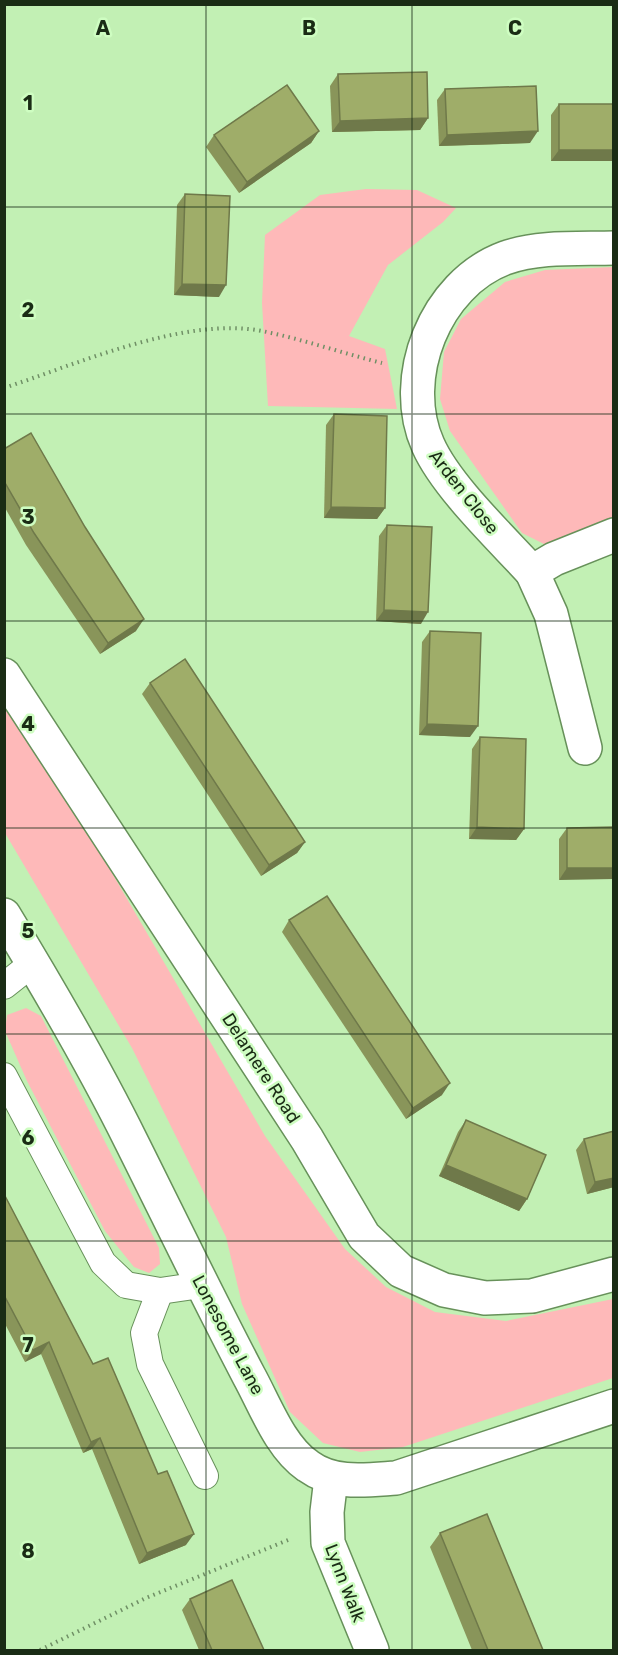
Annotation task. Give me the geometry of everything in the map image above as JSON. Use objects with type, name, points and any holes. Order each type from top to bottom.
[{"type":"street","name":"Arden Close","points":[[585,748],[551,614],[532,573],[445,472],[428,445],[419,414],[417,374],[428,337],[448,304],[472,277],[504,258],[542,250],[614,248]]},
{"type":"street","points":[[532,573],[554,559],[614,535]]},
{"type":"street","name":"Delamere Road","points":[[4,675],[307,1139],[364,1236],[401,1271],[444,1290],[486,1298],[532,1296],[614,1274]]},
{"type":"street","name":"Lonesome Lane","points":[[4,915],[130,1138],[201,1285],[289,1445],[307,1466],[331,1478],[363,1481],[396,1478],[614,1406]]},
{"type":"street","name":"Lynn Walk","points":[[331,1478],[328,1543],[372,1650]]},
{"type":"lane","points":[[4,986],[33,963]]},
{"type":"lane","points":[[4,1076],[103,1263],[126,1285],[160,1291],[201,1285]]},
{"type":"lane","points":[[160,1291],[144,1334],[150,1364],[205,1476]]},
{"type":"path","points":[[4,388],[137,344],[205,330],[260,331],[417,374]]},
{"type":"path","points":[[40,1650],[146,1598],[290,1539]]},
{"type":"shaded area","points":[[366,189],[417,190],[456,208],[443,222],[388,265],[349,336],[385,349],[397,409],[268,406],[262,303],[265,235],[320,195]]},
{"type":"shaded area","points":[[613,267],[613,518],[546,545],[522,533],[450,431],[440,399],[444,352],[461,319],[505,282],[545,270]]},
{"type":"shaded area","points":[[4,706],[94,842],[265,1136],[345,1249],[386,1287],[435,1312],[506,1321],[613,1299],[613,1378],[403,1447],[360,1452],[323,1443],[290,1412],[242,1304],[226,1237],[132,1048],[5,833]]},
{"type":"shaded area","points":[[26,1008],[41,1016],[159,1248],[160,1264],[149,1273],[134,1267],[105,1231],[27,1081],[5,1031],[7,1015]]},
{"type":"building","points":[[427,72],[428,118],[340,121],[338,74]]},
{"type":"building","points":[[287,85],[319,131],[247,182],[214,135]]},
{"type":"building","points":[[536,86],[538,131],[447,135],[445,89]]},
{"type":"building","points":[[559,104],[614,104],[614,150],[559,150]]},
{"type":"building","points":[[185,194],[230,196],[226,285],[182,284]]},
{"type":"building","points":[[334,414],[387,416],[385,508],[331,507]]},
{"type":"building","points":[[31,433],[85,527],[144,619],[108,643],[34,533],[4,481],[4,449]]},
{"type":"building","points":[[387,525],[432,527],[428,612],[384,610]]},
{"type":"building","points":[[430,631],[481,633],[478,726],[427,724]]},
{"type":"building","points":[[185,659],[305,842],[269,865],[150,683]]},
{"type":"building","points":[[480,737],[526,739],[524,829],[477,827]]},
{"type":"building","points":[[614,827],[614,868],[567,868],[567,828]]},
{"type":"building","points":[[327,896],[450,1083],[413,1108],[289,920]]},
{"type":"building","points":[[466,1120],[546,1155],[527,1199],[446,1165]]},
{"type":"building","points":[[614,1131],[614,1178],[595,1182],[584,1139]]},
{"type":"building","points":[[4,1194],[93,1364],[108,1358],[158,1474],[167,1471],[194,1534],[147,1553],[100,1438],[91,1442],[49,1342],[33,1350],[4,1295]]},
{"type":"building","points":[[487,1514],[543,1650],[488,1650],[440,1533]]},
{"type":"building","points":[[232,1580],[264,1650],[212,1650],[190,1599]]}]
